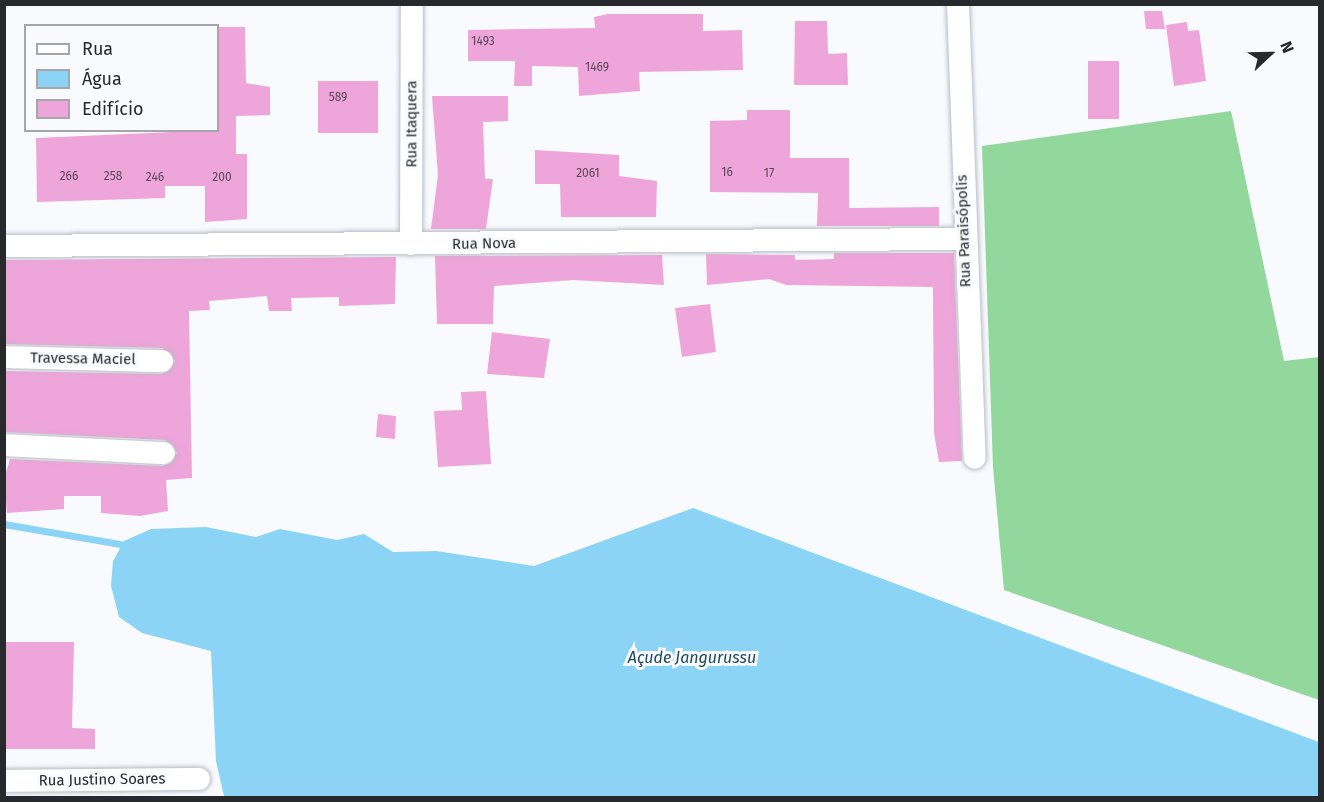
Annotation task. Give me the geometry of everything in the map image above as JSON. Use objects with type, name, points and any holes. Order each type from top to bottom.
[{"type":"street","name":"Rua Itaquera","points":[[411,244],[412,4]]},
{"type":"street","name":"Rua Paraisópolis","points":[[958,4],[964,239],[975,458]]},
{"type":"street","name":"Rua Nova","points":[[4,246],[964,239]]},
{"type":"street","name":"Travessa Maciel","points":[[4,357],[162,361]]},
{"type":"street","points":[[4,445],[164,453]]},
{"type":"street","name":"Rua Justino Soares","points":[[4,781],[199,779]]},
{"type":"green space","points":[[1231,111],[1284,361],[1319,357],[1319,700],[1004,590],[993,467],[982,146]]},
{"type":"water","name":"Açude Jangurussu","points":[[693,508],[1319,742],[1319,797],[224,796],[216,761],[211,651],[142,633],[119,617],[111,586],[113,561],[124,541],[151,529],[206,527],[256,537],[280,529],[337,540],[364,534],[393,552],[436,551],[534,566]]},
{"type":"building","points":[[1144,11],[1162,11],[1165,29],[1146,29]]},
{"type":"building","points":[[608,14],[703,14],[703,31],[742,30],[743,70],[639,72],[640,91],[579,96],[578,67],[532,66],[532,86],[514,86],[515,61],[468,61],[468,30],[595,28],[594,17]]},
{"type":"building","points":[[795,21],[827,21],[828,54],[847,53],[848,85],[794,85]]},
{"type":"building","points":[[1187,22],[1188,31],[1199,30],[1206,81],[1174,86],[1166,25]]},
{"type":"building","points":[[219,27],[245,27],[246,83],[270,87],[270,115],[236,116],[236,154],[247,154],[247,219],[205,222],[205,186],[165,186],[165,198],[37,202],[36,138],[219,132]]},
{"type":"building","points":[[1088,61],[1119,61],[1119,119],[1088,119]]},
{"type":"building","points":[[318,81],[378,81],[378,133],[318,133]]},
{"type":"building","points":[[432,96],[508,96],[508,121],[483,122],[485,179],[493,179],[486,229],[431,229],[438,175]]},
{"type":"building","points":[[747,110],[790,110],[790,158],[849,158],[849,208],[939,207],[939,226],[817,226],[818,193],[710,192],[710,121],[747,120]]},
{"type":"building","points":[[535,150],[619,155],[619,176],[657,181],[656,217],[561,217],[560,184],[535,184]]},
{"type":"building","points":[[834,253],[954,253],[962,461],[939,462],[934,433],[933,287],[786,285],[769,279],[707,285],[706,254],[795,255],[795,260],[834,259]]},
{"type":"building","points":[[662,255],[664,285],[573,280],[494,286],[493,324],[437,324],[435,256]]},
{"type":"building","points":[[396,257],[395,304],[339,306],[339,297],[291,298],[292,311],[269,311],[267,296],[209,301],[210,310],[189,311],[192,478],[166,480],[168,511],[140,516],[101,513],[101,496],[64,496],[64,509],[7,513],[4,479],[10,459],[163,466],[177,453],[165,440],[4,432],[4,371],[162,374],[175,361],[162,348],[4,344],[4,260]]},
{"type":"building","points":[[710,304],[716,352],[682,357],[675,308]]},
{"type":"building","points":[[492,332],[550,339],[544,378],[487,374]]},
{"type":"building","points":[[486,391],[491,464],[438,467],[434,411],[462,410],[461,392]]},
{"type":"building","points":[[378,414],[396,416],[395,439],[376,437]]},
{"type":"building","points":[[4,642],[74,642],[72,728],[95,729],[95,749],[4,749]]},
{"type":"waterway","points":[[4,524],[132,546]]}]
